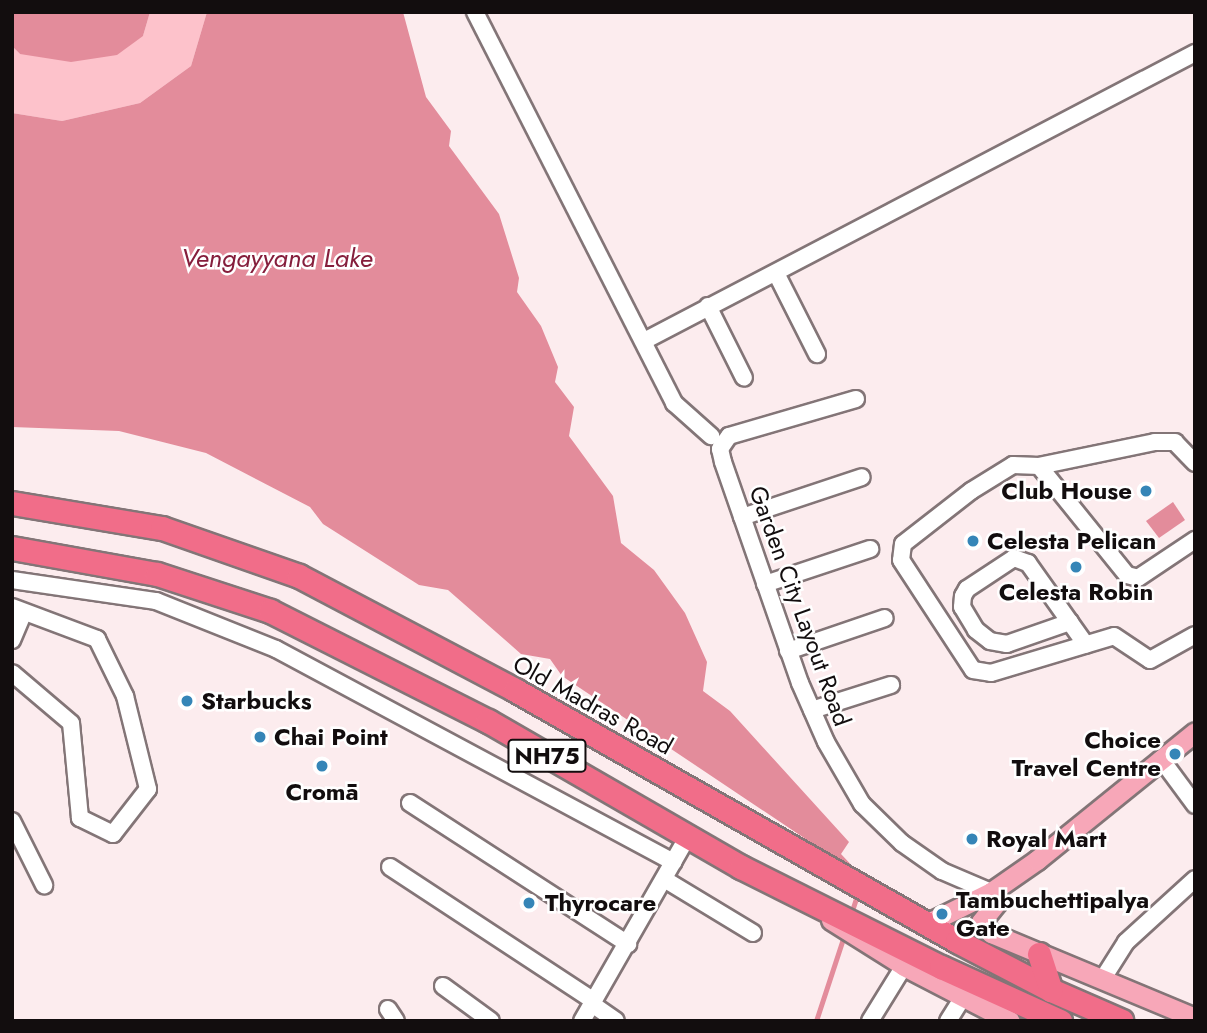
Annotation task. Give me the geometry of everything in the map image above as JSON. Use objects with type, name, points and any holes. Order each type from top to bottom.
[{"type":"highway","name":"Old Madras Road","points":[[12,503],[162,528],[299,576],[515,690],[926,924],[1051,990],[1122,1021]]},
{"type":"highway","name":"NH75","points":[[12,548],[157,574],[270,611],[488,721],[687,838],[814,904],[941,967],[1060,1021]]},
{"type":"highway","points":[[1039,954],[1051,990]]},
{"type":"main road","points":[[926,924],[991,892],[1037,860],[1195,732]]},
{"type":"main road","points":[[991,892],[998,902],[981,922],[985,929],[1195,1018]]},
{"type":"main road","points":[[814,904],[837,926],[904,966],[962,999],[1010,1021]]},
{"type":"street","points":[[475,12],[674,403],[711,436]]},
{"type":"street","points":[[644,341],[1195,53]]},
{"type":"street","points":[[776,273],[817,355]]},
{"type":"street","points":[[708,306],[744,378]]},
{"type":"street","name":"Garden City Layout Road","points":[[856,399],[729,436],[722,443],[723,462],[788,651],[826,743],[856,793],[878,823],[942,871],[991,892]]},
{"type":"street","points":[[1195,463],[1175,442],[1155,442],[1040,466],[1013,465],[971,491],[903,544],[901,560],[974,670],[991,673],[1114,636],[1150,660],[1195,635]]},
{"type":"street","points":[[1040,466],[1127,575],[1138,578],[1195,540]]},
{"type":"street","points":[[742,517],[862,477]]},
{"type":"street","points":[[765,584],[870,549]]},
{"type":"street","points":[[1070,622],[1007,644],[990,641],[976,630],[962,607],[967,589],[1014,558],[1028,563],[1070,622],[1086,645]]},
{"type":"street","points":[[12,580],[156,601],[276,649],[674,862]]},
{"type":"street","points":[[12,640],[18,610],[97,639],[125,696],[148,789],[113,834],[80,818],[71,723],[12,673]]},
{"type":"street","points":[[788,651],[885,618]]},
{"type":"street","points":[[949,633],[969,618]]},
{"type":"street","points":[[812,710],[891,685]]},
{"type":"street","points":[[1161,759],[1195,805]]},
{"type":"street","points":[[410,803],[628,944]]},
{"type":"street","points":[[12,821],[44,885]]},
{"type":"street","points":[[582,1021],[687,838]]},
{"type":"street","points":[[390,867],[616,1021]]},
{"type":"street","points":[[664,879],[753,933]]},
{"type":"street","points":[[1102,980],[1126,942],[1195,879]]},
{"type":"street","points":[[870,1021],[904,966]]},
{"type":"street","points":[[443,986],[491,1021]]},
{"type":"street","points":[[948,1021],[962,999]]},
{"type":"shaded area","points":[[150,12],[207,12],[191,66],[140,103],[62,121],[12,113],[12,46],[20,54],[143,36]]},
{"type":"water","points":[[12,12],[150,12],[143,36],[117,55],[71,62],[20,54],[12,46]]},
{"type":"water","name":"Vengayyana Lake","points":[[207,12],[403,12],[426,97],[451,131],[449,146],[499,214],[519,278],[517,292],[541,326],[558,367],[555,382],[574,407],[569,436],[613,496],[621,543],[654,570],[685,613],[707,662],[703,691],[730,711],[849,842],[837,860],[562,676],[550,659],[521,654],[448,590],[419,585],[323,524],[310,507],[206,453],[119,431],[12,427],[12,113],[62,121],[140,103],[191,66]]},
{"type":"water","points":[[1173,502],[1185,520],[1159,538],[1146,521]]},
{"type":"waterway","points":[[837,853],[855,872]]},
{"type":"waterway","points":[[851,914],[858,892]]},
{"type":"waterway","points":[[816,1021],[844,936]]},
{"type":"place","name":"Club House","points":[[1146,491]]},
{"type":"place","name":"Celesta Pelican","points":[[973,541]]},
{"type":"place","name":"Celesta Robin","points":[[1076,567]]},
{"type":"place","name":"Starbucks","points":[[187,701]]},
{"type":"place","name":"Chai Point","points":[[260,737]]},
{"type":"place","name":"Choice Travel Centre","points":[[1175,754]]},
{"type":"place","name":"Cromā","points":[[322,766]]},
{"type":"place","name":"Royal Mart","points":[[972,839]]},
{"type":"place","name":"Thyrocare","points":[[529,903]]},
{"type":"place","name":"Tambuchettipalya Gate","points":[[942,914]]}]
